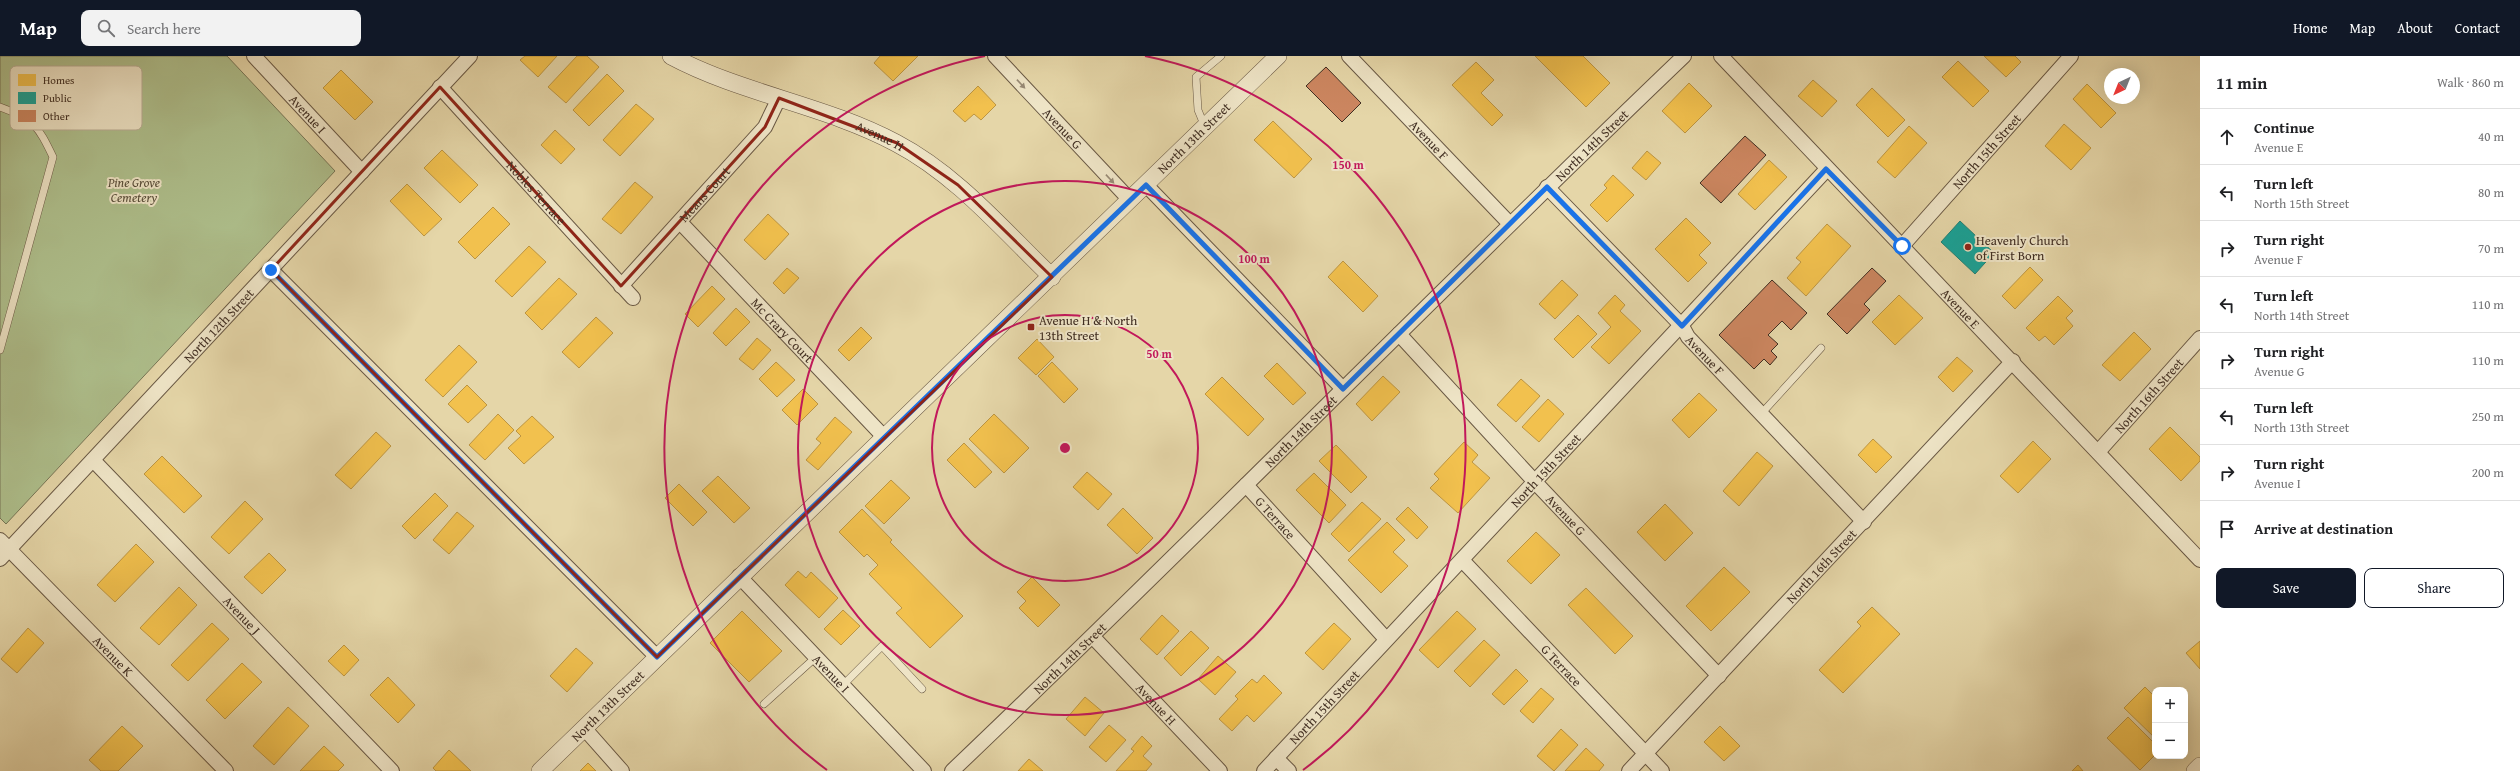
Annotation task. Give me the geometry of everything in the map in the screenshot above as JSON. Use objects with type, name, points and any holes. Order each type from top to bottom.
[{"type":"street","name":"Avenue I","points":[[254,56],[362,172]]},
{"type":"street","name":"North 12th Street","points":[[3,550],[93,460],[470,56]]},
{"type":"street","name":"Avenue H","points":[[671,56],[700,71],[779,98],[897,143],[958,185],[1052,277]]},
{"type":"street","name":"Avenue G","points":[[995,56],[1130,200]]},
{"type":"street","name":"North 13th Street","points":[[540,771],[739,576],[1052,277],[1278,56]]},
{"type":"street","name":"Avenue F","points":[[1349,56],[1510,224]]},
{"type":"street","name":"North 14th Street","points":[[952,771],[1093,637],[1547,187],[1684,56]]},
{"type":"street","name":"Avenue E","points":[[1721,56],[1826,169],[2013,361],[2200,560]]},
{"type":"street","name":"North 15th Street","points":[[1902,246],[2071,56]]},
{"type":"street","name":"Nobles Terrace","points":[[440,87],[633,298]]},
{"type":"street","name":"Means Court","points":[[621,286],[765,127],[779,98]]},
{"type":"street","name":"North 15th Street","points":[[1264,771],[1386,639],[1682,326],[1826,169]]},
{"type":"street","points":[[1146,185],[1343,389]]},
{"type":"street","name":"Avenue F","points":[[1547,187],[1682,326],[1688,337],[1864,522]]},
{"type":"street","name":"Mc Crary Court","points":[[680,222],[885,438]]},
{"type":"street","points":[[271,270],[657,657]]},
{"type":"street","name":"Avenue G","points":[[1399,334],[1535,482],[1720,676]]},
{"type":"street","name":"North 16th Street","points":[[2098,452],[2200,338]]},
{"type":"street","name":"North 16th Street","points":[[1629,771],[1720,676],[2013,361]]},
{"type":"street","name":"Avenue J","points":[[93,460],[392,771]]},
{"type":"street","name":"G Terrace","points":[[1246,484],[1386,639]]},
{"type":"street","name":"Avenue K","points":[[3,550],[226,771]]},
{"type":"street","name":"G Terrace","points":[[1462,560],[1662,771]]},
{"type":"street","name":"Avenue I","points":[[739,576],[816,657],[916,768]]},
{"type":"street","name":"Avenue H","points":[[1093,637],[1220,771]]},
{"type":"street","points":[[584,728],[622,771]]},
{"type":"street","points":[[1276,758],[1289,771]]},
{"type":"street","points":[[2195,771],[2200,766]]},
{"type":"lane","points":[[1205,128],[1198,110],[1196,77],[1221,56]]},
{"type":"lane","points":[[0,107],[10,111]]},
{"type":"lane","points":[[0,350],[53,157],[40,130]]},
{"type":"lane","points":[[1761,414],[1821,348]]},
{"type":"lane","points":[[842,686],[882,646],[922,689]]},
{"type":"lane","points":[[764,704],[816,657]]},
{"type":"highlighted area","points":[[440,87],[621,286],[765,127],[779,98],[897,143],[958,185],[1052,277],[657,657],[271,270]]},
{"type":"green space","name":"Pine Grove Cemetery","points":[[0,56],[227,56],[335,171],[6,524],[0,518]]},
{"type":"building: Homes","points":[[525,56],[557,56],[538,77],[520,60]]},
{"type":"building: Homes","points":[[577,56],[587,56],[599,67],[566,103],[548,87]]},
{"type":"building: Homes","points":[[880,56],[918,56],[893,81],[874,63]]},
{"type":"building: Homes","points":[[1535,56],[1583,56],[1610,83],[1586,107]]},
{"type":"building: Homes","points":[[1984,56],[2015,56],[2021,62],[2006,77]]},
{"type":"building: Homes","points":[[1958,61],[1989,91],[1973,107],[1942,77]]},
{"type":"building: Homes","points":[[1476,62],[1494,80],[1481,93],[1503,115],[1492,126],[1452,85]]},
{"type":"building: Homes","points":[[341,70],[373,102],[355,120],[323,88]]},
{"type":"building: Homes","points":[[607,74],[624,91],[589,126],[573,110]]},
{"type":"building: Homes","points":[[1813,80],[1837,101],[1822,117],[1798,96]]},
{"type":"building: Homes","points":[[1689,83],[1712,106],[1685,133],[1662,111]]},
{"type":"building: Homes","points":[[2087,84],[2104,101],[2104,104],[2107,104],[2116,113],[2101,128],[2073,99]]},
{"type":"building: Homes","points":[[978,86],[996,105],[981,120],[974,114],[965,122],[953,111]]},
{"type":"building: Homes","points":[[1872,88],[1905,120],[1888,137],[1856,105]]},
{"type":"building: Homes","points":[[636,104],[654,119],[620,156],[603,140]]},
{"type":"building: Homes","points":[[1273,121],[1312,159],[1294,178],[1254,140]]},
{"type":"building: Homes","points":[[2064,124],[2091,148],[2071,170],[2045,146]]},
{"type":"building: Homes","points":[[1909,126],[1927,143],[1895,178],[1877,162]]},
{"type":"building: Homes","points":[[555,130],[575,149],[561,164],[541,145]]},
{"type":"building: Homes","points":[[442,150],[478,185],[460,203],[424,168]]},
{"type":"building: Homes","points":[[1647,151],[1661,163],[1646,180],[1632,168]]},
{"type":"building: Homes","points":[[1769,160],[1787,177],[1755,210],[1738,194]]},
{"type":"building: Homes","points":[[1613,175],[1634,195],[1607,222],[1590,205],[1607,188],[1604,185]]},
{"type":"building: Homes","points":[[635,182],[653,197],[621,234],[602,219]]},
{"type":"building: Homes","points":[[407,184],[442,219],[424,236],[390,201]]},
{"type":"building: Homes","points":[[493,207],[510,224],[475,259],[458,242]]},
{"type":"building: Homes","points":[[768,214],[789,234],[765,260],[744,240]]},
{"type":"building: Homes","points":[[1686,218],[1711,243],[1699,255],[1707,263],[1688,282],[1655,249]]},
{"type":"building: Homes","points":[[1827,224],[1851,246],[1806,296],[1787,278],[1801,262],[1796,258]]},
{"type":"building: Homes","points":[[529,246],[546,262],[512,297],[495,281]]},
{"type":"building: Homes","points":[[1343,261],[1378,296],[1363,312],[1328,277]]},
{"type":"building: Homes","points":[[2030,267],[2043,280],[2015,309],[2002,296]]},
{"type":"building: Homes","points":[[787,268],[799,278],[784,294],[773,283]]},
{"type":"building: Homes","points":[[559,278],[577,294],[542,330],[525,313]]},
{"type":"building: Homes","points":[[1562,280],[1578,295],[1555,319],[1539,304]]},
{"type":"building: Homes","points":[[712,286],[725,299],[698,327],[685,314]]},
{"type":"building: Homes","points":[[1615,295],[1625,305],[1620,311],[1641,331],[1609,364],[1591,347],[1611,327],[1598,313]]},
{"type":"building: Homes","points":[[1899,295],[1923,318],[1895,345],[1872,322]]},
{"type":"building: Homes","points":[[2058,296],[2073,311],[2066,318],[2073,326],[2054,345],[2045,336],[2039,341],[2026,328]]},
{"type":"building: Homes","points":[[736,308],[750,322],[726,346],[713,333]]},
{"type":"building: Homes","points":[[1578,315],[1597,334],[1573,358],[1554,339]]},
{"type":"building: Homes","points":[[596,317],[613,333],[579,368],[562,352]]},
{"type":"building: Homes","points":[[861,327],[872,338],[849,361],[838,350]]},
{"type":"building: Homes","points":[[2134,332],[2151,349],[2120,381],[2102,365]]},
{"type":"building: Homes","points":[[757,338],[771,350],[753,370],[739,359]]},
{"type":"building: Homes","points":[[1037,339],[1054,357],[1036,375],[1018,358]]},
{"type":"building: Homes","points":[[459,345],[477,362],[443,397],[425,380]]},
{"type":"building: Homes","points":[[1957,357],[1973,371],[1953,392],[1938,377]]},
{"type":"building: Homes","points":[[776,362],[795,380],[777,397],[759,379]]},
{"type":"building: Homes","points":[[1052,362],[1078,389],[1064,403],[1038,376]]},
{"type":"building: Homes","points":[[1277,363],[1306,393],[1293,405],[1264,376]]},
{"type":"building: Homes","points":[[1383,376],[1400,392],[1372,421],[1356,404]]},
{"type":"building: Homes","points":[[1222,377],[1264,419],[1248,436],[1205,394]]},
{"type":"building: Homes","points":[[1521,379],[1540,396],[1516,422],[1497,405]]},
{"type":"building: Homes","points":[[467,385],[487,405],[468,423],[448,404]]},
{"type":"building: Homes","points":[[803,389],[818,404],[797,425],[782,410]]},
{"type":"building: Homes","points":[[1699,393],[1717,410],[1689,438],[1672,420]]},
{"type":"building: Homes","points":[[1548,399],[1564,414],[1539,442],[1522,427]]},
{"type":"building: Homes","points":[[498,414],[514,430],[485,460],[469,445]]},
{"type":"building: Homes","points":[[994,414],[1029,448],[1004,473],[969,439]]},
{"type":"building: Homes","points":[[532,416],[554,437],[524,464],[508,448],[521,436],[516,431]]},
{"type":"building: Homes","points":[[835,417],[852,432],[818,470],[806,460],[821,443],[816,439]]},
{"type":"building: Homes","points":[[2170,427],[2200,457],[2200,461],[2181,481],[2149,449]]},
{"type":"building: Homes","points":[[376,432],[391,446],[351,489],[335,475]]},
{"type":"building: Homes","points":[[1873,439],[1892,457],[1876,473],[1858,455]]},
{"type":"building: Homes","points":[[2033,441],[2051,459],[2018,493],[2000,476]]},
{"type":"building: Homes","points":[[1464,442],[1478,455],[1472,462],[1490,478],[1458,513],[1430,488],[1439,479],[1434,474]]},
{"type":"building: Homes","points":[[964,443],[992,472],[975,488],[947,460]]},
{"type":"building: Homes","points":[[1336,445],[1367,477],[1351,493],[1319,461]]},
{"type":"building: Homes","points":[[1757,452],[1773,466],[1739,506],[1723,491]]},
{"type":"building: Homes","points":[[162,456],[202,496],[184,513],[144,474]]},
{"type":"building: Homes","points":[[1087,472],[1112,494],[1098,510],[1073,487]]},
{"type":"building: Homes","points":[[1314,473],[1346,505],[1329,523],[1296,490]]},
{"type":"building: Homes","points":[[718,476],[750,508],[734,523],[702,491]]},
{"type":"building: Homes","points":[[891,480],[910,498],[884,524],[865,506]]},
{"type":"building: Homes","points":[[679,484],[707,512],[693,526],[665,498]]},
{"type":"building: Homes","points":[[435,493],[448,506],[415,539],[402,526]]},
{"type":"building: Homes","points":[[245,501],[263,519],[229,554],[211,537]]},
{"type":"building: Homes","points":[[1362,502],[1381,519],[1349,552],[1331,534]]},
{"type":"building: Homes","points":[[1665,504],[1693,533],[1665,561],[1637,532]]},
{"type":"building: Homes","points":[[1408,507],[1428,527],[1417,539],[1396,519]]},
{"type":"building: Homes","points":[[1123,508],[1153,538],[1137,554],[1107,525]]},
{"type":"building: Homes","points":[[862,509],[892,540],[890,542],[963,616],[930,648],[896,613],[902,608],[869,574],[878,565],[867,554],[864,557],[839,532]]},
{"type":"building: Homes","points":[[457,512],[474,526],[449,554],[433,540]]},
{"type":"building: Homes","points":[[1387,522],[1405,540],[1393,552],[1408,566],[1381,593],[1348,560]]},
{"type":"building: Homes","points":[[1536,532],[1560,555],[1531,584],[1507,561]]},
{"type":"building: Homes","points":[[136,544],[154,562],[115,602],[97,585]]},
{"type":"building: Homes","points":[[269,553],[286,570],[262,594],[244,577]]},
{"type":"building: Homes","points":[[1724,567],[1750,592],[1711,631],[1686,606]]},
{"type":"building: Homes","points":[[798,571],[806,578],[811,572],[838,598],[819,618],[785,585]]},
{"type":"building: Homes","points":[[1032,577],[1060,605],[1038,627],[1019,608],[1026,601],[1017,592]]},
{"type":"building: Homes","points":[[179,587],[197,605],[159,645],[140,628]]},
{"type":"building: Homes","points":[[1586,588],[1633,636],[1615,654],[1568,605]]},
{"type":"building: Homes","points":[[1872,607],[1900,634],[1843,693],[1819,670],[1861,626],[1857,622]]},
{"type":"building: Homes","points":[[843,610],[860,626],[841,645],[824,629]]},
{"type":"building: Homes","points":[[742,611],[782,651],[749,682],[710,643]]},
{"type":"building: Homes","points":[[1457,611],[1476,629],[1438,668],[1419,650]]},
{"type":"building: Homes","points":[[1162,615],[1179,631],[1157,655],[1140,639]]},
{"type":"building: Homes","points":[[212,623],[229,639],[188,681],[171,665]]},
{"type":"building: Homes","points":[[1334,623],[1351,639],[1323,670],[1305,653]]},
{"type":"building: Homes","points":[[28,628],[44,643],[17,673],[1,659]]},
{"type":"building: Homes","points":[[1191,631],[1209,648],[1181,676],[1164,658]]},
{"type":"building: Homes","points":[[1484,640],[1500,655],[1470,687],[1454,671]]},
{"type":"building: Homes","points":[[2200,641],[2200,669],[2186,653]]},
{"type":"building: Homes","points":[[344,645],[359,660],[344,676],[328,661]]},
{"type":"building: Homes","points":[[576,648],[593,663],[567,692],[550,676]]},
{"type":"building: Homes","points":[[1218,656],[1236,672],[1215,695],[1198,679]]},
{"type":"building: Homes","points":[[242,663],[262,682],[225,719],[206,700]]},
{"type":"building: Homes","points":[[1516,669],[1528,681],[1504,705],[1492,694]]},
{"type":"building: Homes","points":[[1264,675],[1282,693],[1254,722],[1247,715],[1232,731],[1219,719],[1238,699],[1235,696],[1252,679],[1257,683]]},
{"type":"building: Homes","points":[[388,677],[415,705],[398,723],[370,695]]},
{"type":"building: Homes","points":[[2145,687],[2152,694],[2152,735],[2124,708]]},
{"type":"building: Homes","points":[[1541,688],[1554,699],[1533,723],[1520,711]]},
{"type":"building: Homes","points":[[1085,697],[1104,713],[1085,736],[1066,719]]},
{"type":"building: Homes","points":[[288,707],[309,726],[274,765],[253,746]]},
{"type":"building: Homes","points":[[2128,717],[2152,741],[2152,758],[2140,770],[2107,738]]},
{"type":"building: Homes","points":[[1109,725],[1126,740],[1106,762],[1089,747]]},
{"type":"building: Homes","points":[[122,726],[143,746],[118,771],[101,771],[89,760]]},
{"type":"building: Homes","points":[[1720,726],[1740,746],[1724,761],[1704,742]]},
{"type":"building: Homes","points":[[1561,729],[1578,745],[1554,771],[1537,756]]},
{"type":"building: Homes","points":[[1142,736],[1152,746],[1143,756],[1152,764],[1146,771],[1116,771],[1134,751],[1131,749]]},
{"type":"building: Homes","points":[[324,746],[344,765],[338,771],[300,771]]},
{"type":"building: Homes","points":[[1586,748],[1604,765],[1599,771],[1565,771]]},
{"type":"building: Homes","points":[[449,750],[471,771],[436,771],[433,768]]},
{"type":"building: Homes","points":[[1029,759],[1043,771],[1018,771]]},
{"type":"building: Homes","points":[[588,763],[596,771],[580,771]]},
{"type":"building: Homes","points":[[2078,765],[2083,771],[2072,771]]},
{"type":"building: Public","name":"Heavenly Church of First Born","points":[[1960,221],[1994,253],[1975,274],[1941,242]]},
{"type":"building: Other","points":[[1326,67],[1361,103],[1342,122],[1306,86]]},
{"type":"building: Other","points":[[1745,136],[1766,155],[1721,203],[1700,183]]},
{"type":"building: Other","points":[[1872,268],[1886,281],[1864,304],[1870,310],[1847,334],[1827,314]]},
{"type":"building: Other","points":[[1772,280],[1807,313],[1791,330],[1782,321],[1768,335],[1778,344],[1771,351],[1777,357],[1770,365],[1764,359],[1754,369],[1719,335]]},
{"type":"place","name":"Heavenly Church of First Born","points":[[1968,247]]},
{"type":"place","name":"Avenue H & North 13th Street","points":[[1031,327]]},
{"type":"route","points":[[271,270],[657,657],[739,576],[885,438],[1146,185],[1343,389],[1547,187],[1682,326],[1826,169],[1902,246]]}]
